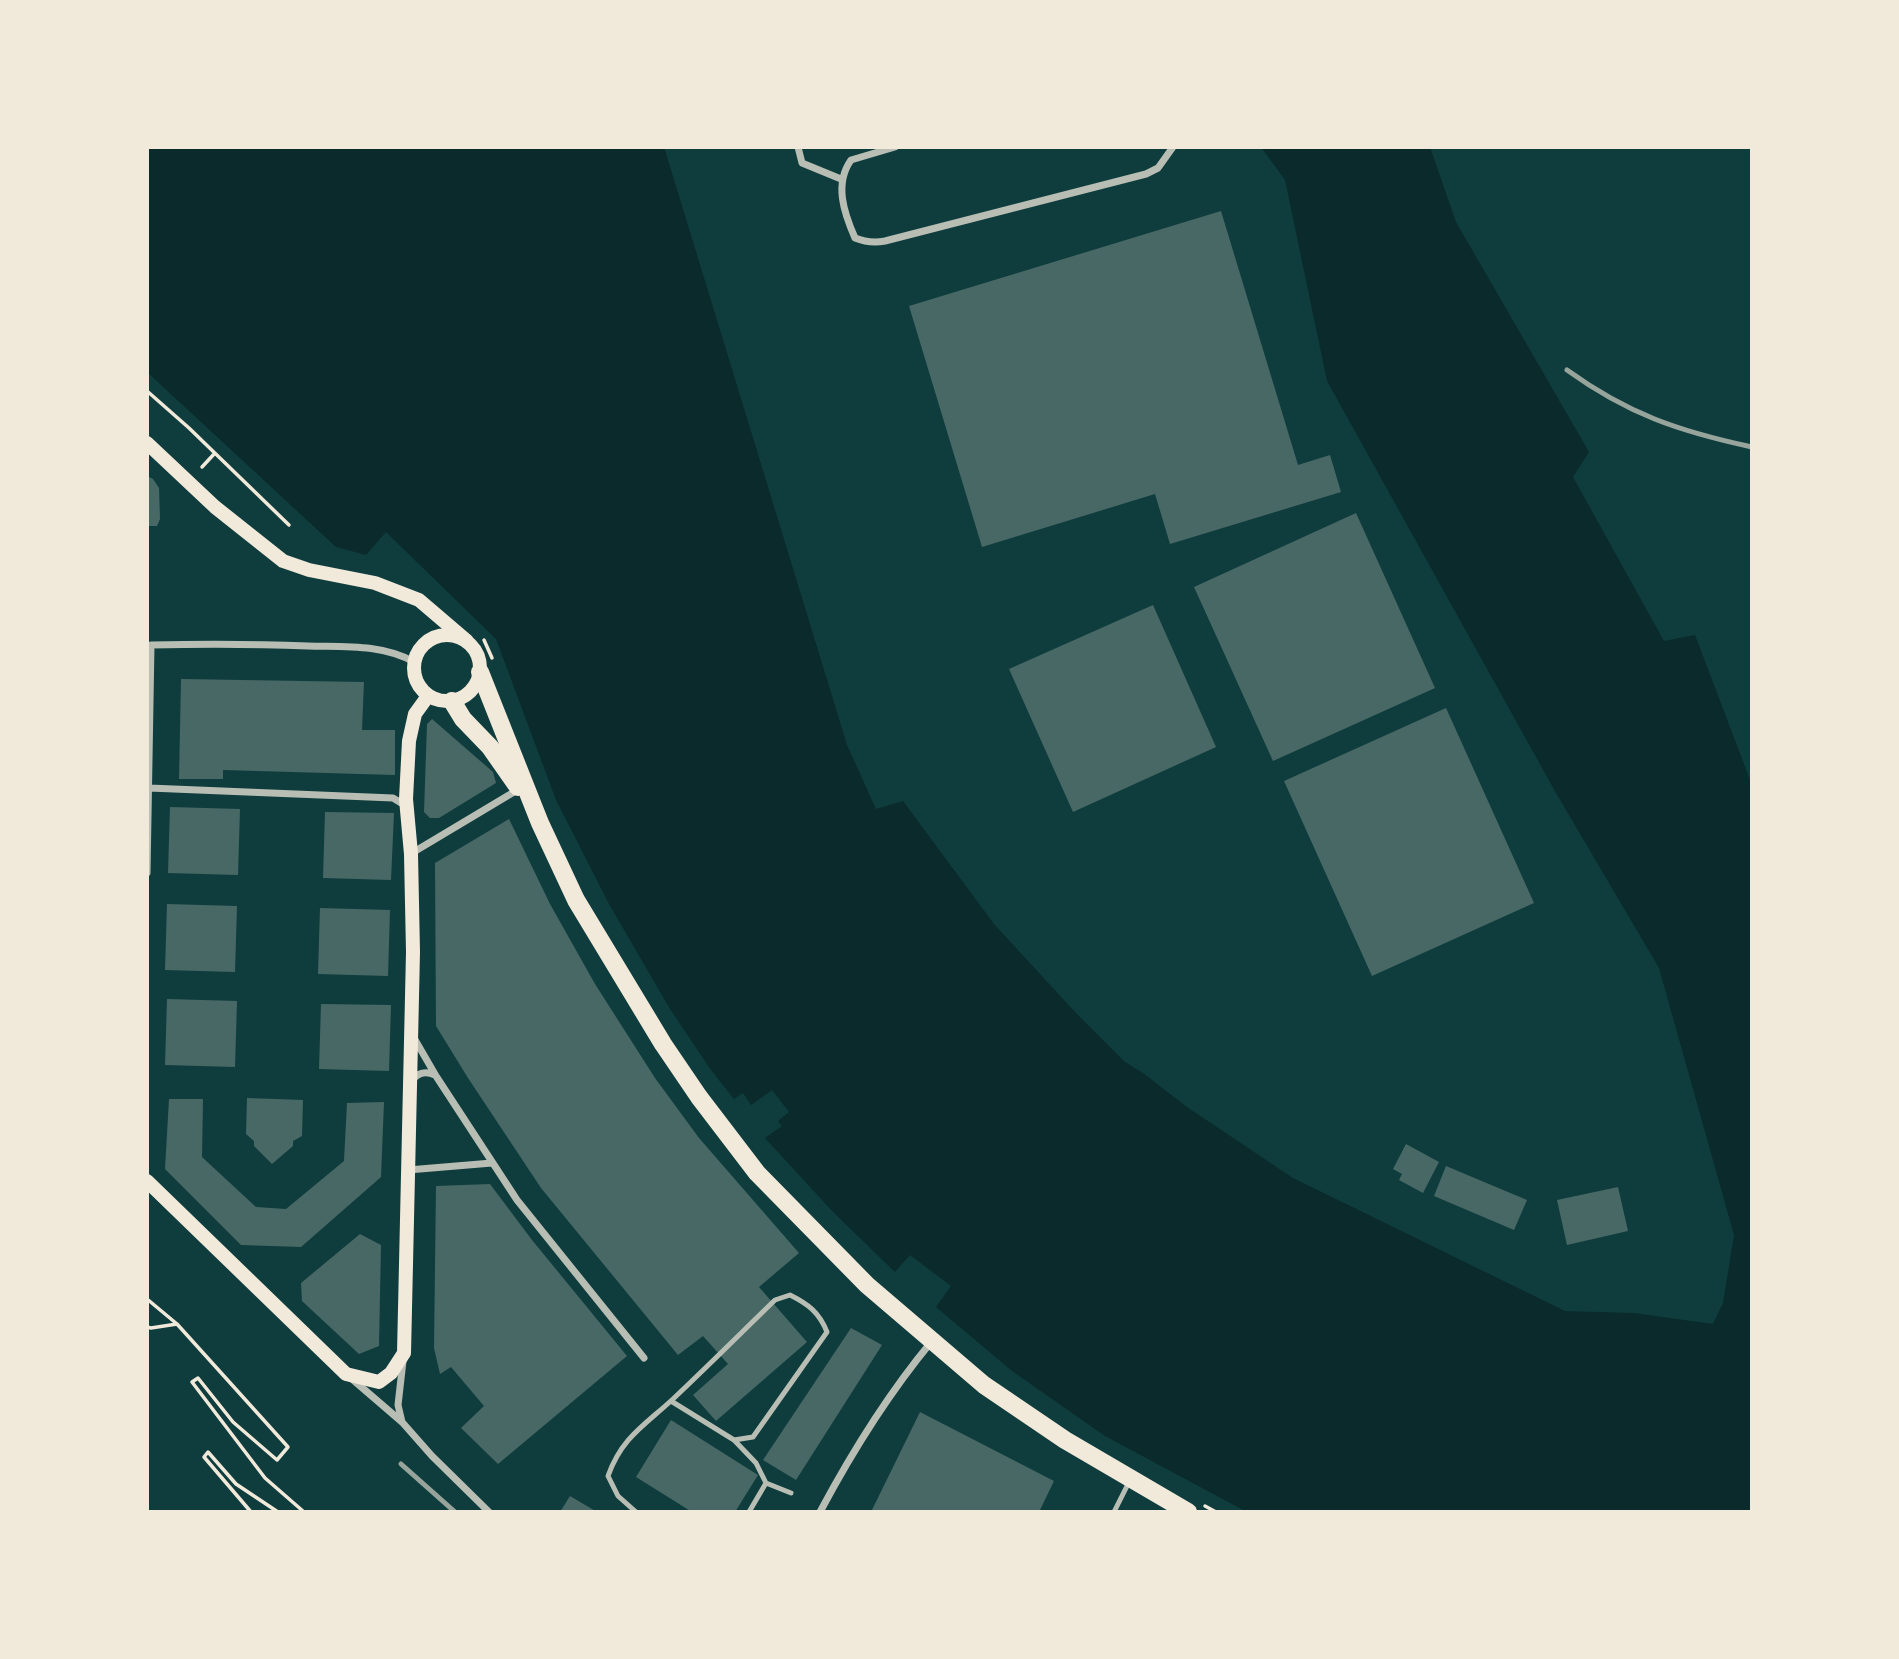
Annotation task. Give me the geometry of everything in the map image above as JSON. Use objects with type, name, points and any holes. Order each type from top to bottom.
[{"type":"main road","points":[[147,443],[215,507],[284,561],[309,570],[375,583],[419,600],[467,641],[480,660],[480,672],[471,691],[452,701],[428,696],[416,681],[414,662],[418,652],[425,643],[435,637],[457,636],[467,641]]},
{"type":"main road","points":[[480,672],[540,822],[576,900],[609,958],[699,1097],[757,1173],[867,1285],[984,1385],[1065,1440],[1188,1512]]},
{"type":"main road","points":[[147,1181],[346,1374],[379,1382],[391,1373],[404,1353],[413,952],[411,854],[406,806],[409,741],[415,713],[428,696]]},
{"type":"main road","points":[[452,701],[463,719],[490,747],[540,822]]},
{"type":"street","points":[[798,147],[802,163],[841,179]]},
{"type":"street","points":[[895,147],[851,160],[841,179],[848,222],[855,238],[873,243],[1146,174],[1158,168],[1173,147]]},
{"type":"street","points":[[147,873],[149,644],[369,648],[400,655],[414,662]]},
{"type":"street","points":[[149,788],[393,798],[406,806]]},
{"type":"street","points":[[411,854],[520,789]]},
{"type":"street","points":[[410,1031],[492,1163],[525,1209],[644,1358]]},
{"type":"street","points":[[410,1083],[421,1073],[428,1072],[436,1076]]},
{"type":"street","points":[[408,1170],[492,1163]]},
{"type":"street","points":[[820,1512],[876,1416],[932,1341]]},
{"type":"street","points":[[402,1422],[398,1405],[404,1353]]},
{"type":"street","points":[[346,1374],[402,1422],[432,1457],[489,1512]]},
{"type":"lane","points":[[636,1512],[618,1496],[608,1476],[612,1462],[631,1434],[671,1401],[775,1300],[790,1294],[809,1304],[821,1317],[827,1332],[753,1437],[734,1440]]},
{"type":"lane","points":[[671,1401],[734,1440],[756,1463],[766,1483],[791,1493]]},
{"type":"lane","points":[[1114,1512],[1130,1479]]},
{"type":"lane","points":[[749,1512],[766,1483]]},
{"type":"path","points":[[147,391],[289,525]]},
{"type":"path","points":[[202,467],[215,453]]},
{"type":"path","points":[[147,1299],[177,1324],[288,1447],[277,1460],[233,1422],[198,1378],[192,1382],[265,1478],[304,1512]]},
{"type":"path","points":[[147,1327],[177,1324]]},
{"type":"path","points":[[251,1512],[204,1457],[208,1452],[236,1485],[278,1512]]},
{"type":"water","points":[[147,147],[664,147],[847,745],[876,809],[903,801],[994,924],[1125,1062],[1293,1178],[1565,1311],[1634,1313],[1713,1324],[1723,1303],[1734,1235],[1659,968],[1556,793],[1327,381],[1285,180],[1261,147],[1430,147],[1456,222],[1589,452],[1573,477],[1664,641],[1695,635],[1752,785],[1752,1512],[1247,1512],[1105,1436],[1012,1371],[936,1307],[951,1286],[910,1255],[895,1272],[834,1213],[765,1138],[782,1126],[778,1121],[789,1112],[772,1090],[751,1105],[743,1093],[734,1099],[670,1009],[609,904],[556,800],[496,639],[386,532],[366,555],[336,547],[147,372]]},
{"type":"building","points":[[1221,211],[1298,465],[1330,455],[1341,492],[1170,544],[1155,494],[982,547],[909,306]]},
{"type":"building","points":[[147,476],[153,479],[159,488],[160,519],[157,526],[147,526]]},
{"type":"building","points":[[1356,513],[1435,688],[1273,761],[1194,587]]},
{"type":"building","points":[[1153,605],[1216,747],[1073,812],[1009,669]]},
{"type":"building","points":[[181,679],[364,682],[362,730],[395,730],[395,775],[223,770],[223,779],[179,779]]},
{"type":"building","points":[[1446,708],[1534,903],[1372,976],[1284,781]]},
{"type":"building","points":[[432,719],[493,772],[496,783],[439,818],[430,818],[424,812],[427,724]]},
{"type":"building","points":[[170,807],[240,809],[238,875],[168,873]]},
{"type":"building","points":[[325,812],[394,813],[391,880],[323,878]]},
{"type":"building","points":[[509,819],[550,904],[595,984],[655,1078],[699,1138],[799,1253],[759,1287],[807,1342],[716,1421],[693,1395],[728,1364],[703,1336],[678,1355],[541,1188],[436,1026],[435,863]]},
{"type":"building","points":[[167,904],[237,906],[235,972],[165,970]]},
{"type":"building","points":[[320,908],[390,910],[388,976],[318,974]]},
{"type":"building","points":[[167,999],[237,1001],[235,1067],[165,1065]]},
{"type":"building","points":[[321,1004],[391,1005],[389,1071],[319,1069]]},
{"type":"building","points":[[247,1098],[303,1100],[302,1136],[293,1141],[293,1146],[272,1164],[246,1134]]},
{"type":"building","points":[[169,1099],[203,1099],[202,1157],[256,1207],[286,1209],[344,1161],[347,1103],[384,1102],[381,1177],[301,1247],[241,1245],[165,1169]]},
{"type":"building","points":[[1406,1144],[1439,1162],[1423,1193],[1399,1180],[1402,1174],[1393,1169]]},
{"type":"building","points":[[1446,1166],[1527,1200],[1514,1230],[1434,1196]]},
{"type":"building","points":[[490,1184],[627,1356],[498,1464],[461,1428],[484,1406],[451,1367],[440,1374],[434,1348],[436,1186]]},
{"type":"building","points":[[1618,1187],[1628,1231],[1567,1245],[1557,1200]]},
{"type":"building","points":[[360,1234],[381,1245],[379,1346],[359,1354],[302,1301],[301,1283]]},
{"type":"building","points":[[851,1328],[882,1345],[796,1480],[763,1460]]},
{"type":"building","points":[[920,1412],[1054,1481],[1039,1512],[871,1512]]},
{"type":"building","points":[[671,1420],[758,1475],[735,1512],[692,1512],[636,1477]]},
{"type":"building","points":[[570,1496],[597,1512],[560,1512]]},
{"type":"railway","points":[[1567,370],[1611,398],[1655,419],[1752,447]]},
{"type":"railway","points":[[401,1464],[455,1512]]}]
